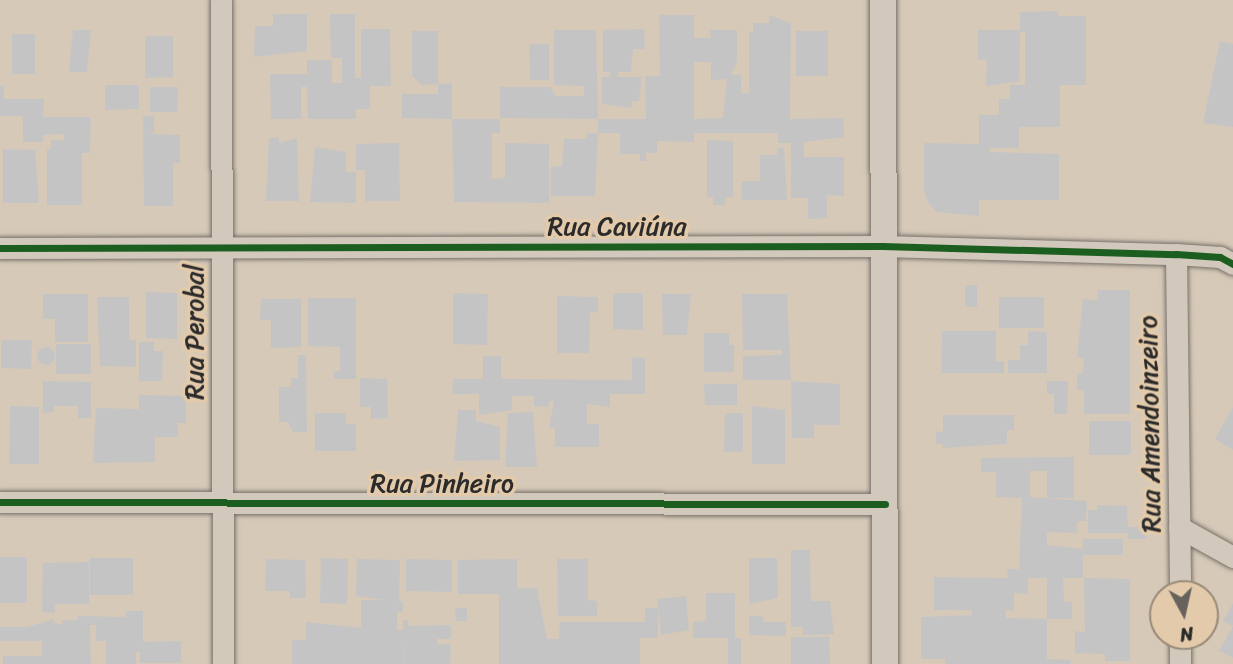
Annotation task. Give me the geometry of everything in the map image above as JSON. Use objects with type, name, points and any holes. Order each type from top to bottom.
[{"type":"street","name":"Rua Perobal","points":[[221,0],[223,664]]},
{"type":"street","points":[[883,0],[885,664]]},
{"type":"street","name":"Rua Caviúna","points":[[0,248],[222,251],[882,246],[1176,254],[1220,257],[1233,264]]},
{"type":"street","name":"Rua Amendoinzeiro","points":[[1176,254],[1180,580]]},
{"type":"street","name":"Rua Pinheiro","points":[[0,502],[224,505],[885,504]]},
{"type":"street","points":[[1179,527],[1233,557]]},
{"type":"building","points":[[1058,11],[1058,16],[1086,16],[1086,85],[1060,85],[1060,127],[1019,127],[1019,148],[989,148],[990,152],[1059,154],[1059,200],[979,200],[979,216],[937,212],[928,203],[924,189],[924,143],[979,144],[979,115],[999,115],[999,99],[1010,99],[1010,85],[1025,85],[1025,32],[1020,32],[1019,81],[986,86],[987,59],[978,60],[978,30],[1020,30],[1020,12]]},
{"type":"building","points":[[273,14],[307,14],[307,51],[254,57],[255,26],[273,26]]},
{"type":"building","points":[[330,14],[355,14],[355,78],[361,78],[361,29],[390,29],[391,86],[370,86],[370,109],[356,109],[356,119],[308,119],[307,87],[301,87],[301,119],[271,119],[270,74],[307,74],[307,60],[332,60],[332,83],[342,83],[342,58],[331,58]]},
{"type":"building","points":[[659,15],[694,15],[694,38],[711,38],[710,30],[737,30],[737,62],[731,75],[741,75],[741,93],[749,93],[749,32],[753,32],[753,23],[769,23],[769,15],[791,23],[790,119],[843,118],[844,137],[804,142],[804,157],[844,157],[844,196],[827,195],[827,218],[808,219],[808,198],[791,198],[791,143],[778,143],[778,133],[694,133],[694,142],[657,141],[657,153],[646,153],[646,161],[640,161],[640,154],[620,154],[620,133],[598,133],[598,119],[646,119],[645,76],[660,76]],"holes":[[[694,62],[711,62],[711,80],[727,79],[723,118],[694,119]]]},
{"type":"building","points":[[644,29],[645,49],[633,49],[631,72],[618,72],[618,77],[642,77],[639,101],[632,101],[632,108],[602,104],[602,77],[610,77],[610,72],[603,72],[603,30]]},
{"type":"building","points":[[73,30],[91,30],[87,72],[69,72]]},
{"type":"building","points":[[554,30],[596,30],[598,119],[500,118],[500,87],[550,87],[556,96],[584,96],[584,86],[554,85]]},
{"type":"building","points":[[412,31],[438,31],[438,84],[422,85],[412,76]]},
{"type":"building","points":[[796,31],[828,31],[828,76],[796,76]]},
{"type":"building","points":[[12,34],[35,34],[35,74],[12,74]]},
{"type":"building","points":[[145,36],[173,36],[173,77],[145,78]]},
{"type":"building","points":[[1220,41],[1233,44],[1233,127],[1203,123]]},
{"type":"building","points":[[529,44],[549,44],[549,80],[530,80]]},
{"type":"building","points":[[452,83],[452,119],[402,118],[402,94],[438,94],[438,84]]},
{"type":"building","points":[[105,85],[139,85],[139,109],[105,110]]},
{"type":"building","points":[[0,86],[4,86],[4,99],[44,99],[43,117],[91,117],[90,153],[82,153],[82,205],[47,205],[47,149],[51,149],[51,140],[64,140],[64,134],[43,135],[43,142],[23,142],[23,116],[0,116]]},
{"type":"building","points":[[150,87],[178,87],[177,112],[150,112]]},
{"type":"building","points":[[143,116],[154,116],[154,132],[149,134],[180,135],[180,163],[173,163],[173,206],[144,206]]},
{"type":"building","points":[[452,119],[500,119],[500,133],[492,133],[492,179],[505,178],[505,143],[549,144],[549,203],[454,202]]},
{"type":"building","points":[[587,133],[598,133],[595,196],[551,196],[551,167],[562,166],[564,139],[587,139]]},
{"type":"building","points":[[269,138],[279,138],[279,143],[297,138],[299,201],[266,201]]},
{"type":"building","points":[[707,140],[733,141],[733,197],[725,197],[725,205],[713,205],[713,197],[707,197]]},
{"type":"building","points":[[399,143],[400,201],[365,201],[365,170],[356,170],[356,144]]},
{"type":"building","points":[[315,147],[346,152],[346,172],[356,172],[356,203],[310,202]]},
{"type":"building","points":[[784,147],[787,200],[742,200],[741,181],[760,181],[760,155],[777,155],[777,148]]},
{"type":"building","points":[[3,149],[35,150],[39,203],[3,203]]},
{"type":"building","points":[[965,285],[977,285],[977,307],[965,307]]},
{"type":"building","points":[[1098,290],[1130,290],[1130,414],[1084,414],[1084,390],[1077,390],[1077,373],[1083,373],[1084,358],[1077,357],[1083,299],[1097,300]]},
{"type":"building","points":[[146,292],[177,293],[177,339],[146,338]]},
{"type":"building","points":[[453,293],[488,294],[487,345],[453,344]]},
{"type":"building","points":[[613,293],[643,293],[643,330],[613,329]]},
{"type":"building","points":[[43,294],[88,294],[88,342],[55,342],[55,319],[43,319]]},
{"type":"building","points":[[662,294],[691,294],[687,335],[663,335]]},
{"type":"building","points":[[742,294],[787,294],[791,380],[743,380],[743,356],[782,355],[782,350],[743,350]]},
{"type":"building","points":[[557,296],[598,297],[598,312],[590,313],[589,353],[557,353]]},
{"type":"building","points":[[97,297],[129,297],[129,340],[136,340],[136,367],[100,366]]},
{"type":"building","points":[[999,297],[1044,297],[1044,328],[999,328]]},
{"type":"building","points":[[308,298],[356,298],[356,379],[333,379],[334,371],[340,371],[340,347],[308,346]]},
{"type":"building","points":[[261,299],[301,299],[301,347],[271,348],[271,320],[260,320]]},
{"type":"building","points":[[942,331],[996,331],[996,361],[1004,361],[1004,373],[941,373]]},
{"type":"building","points":[[1028,331],[1047,332],[1047,373],[1008,373],[1008,360],[1020,360],[1020,345],[1028,345]]},
{"type":"building","points":[[704,333],[729,333],[729,345],[734,345],[734,372],[704,372]]},
{"type":"building","points":[[1,340],[32,340],[31,369],[1,368]]},
{"type":"building","points":[[139,342],[154,342],[154,351],[163,351],[162,381],[139,381]]},
{"type":"building","points":[[56,344],[91,344],[91,374],[56,374]]},
{"type":"building","points":[[46,347],[52,350],[55,356],[52,362],[46,365],[40,362],[37,356],[40,350]]},
{"type":"building","points":[[298,355],[306,355],[307,432],[293,432],[288,422],[279,422],[279,387],[291,387],[291,378],[298,378]]},
{"type":"building","points":[[483,356],[501,356],[501,379],[632,380],[632,357],[645,358],[645,394],[610,394],[610,407],[587,404],[587,424],[599,424],[599,447],[555,447],[555,428],[549,428],[554,401],[549,401],[549,407],[534,406],[534,396],[512,396],[512,410],[479,415],[479,394],[452,394],[453,379],[483,379]]},
{"type":"building","points":[[360,378],[387,379],[388,418],[371,419],[371,407],[360,407]]},
{"type":"building","points":[[43,381],[91,382],[91,418],[78,418],[78,406],[54,406],[54,412],[43,413]]},
{"type":"building","points":[[791,381],[840,384],[840,425],[814,425],[814,438],[792,438]]},
{"type":"building","points":[[1047,381],[1068,381],[1067,414],[1054,414],[1054,394],[1047,394]]},
{"type":"building","points":[[704,384],[737,384],[737,405],[705,405]]},
{"type":"building","points":[[139,395],[186,396],[186,423],[178,423],[178,437],[155,437],[155,462],[93,463],[96,408],[139,409]]},
{"type":"building","points":[[10,406],[39,407],[39,464],[9,464]]},
{"type":"building","points":[[752,406],[785,410],[785,464],[752,464]]},
{"type":"building","points":[[1233,407],[1233,450],[1215,439]]},
{"type":"building","points":[[458,410],[476,410],[476,421],[500,427],[500,460],[454,461]]},
{"type":"building","points":[[533,412],[537,467],[505,467],[508,413]]},
{"type":"building","points":[[315,413],[346,413],[346,424],[356,424],[356,451],[315,451]]},
{"type":"building","points":[[725,413],[743,413],[743,452],[724,452]]},
{"type":"building","points":[[943,415],[1014,415],[1014,430],[1007,430],[1007,444],[943,448],[943,444],[936,444],[936,431],[943,432]]},
{"type":"building","points":[[1089,421],[1131,421],[1131,455],[1089,455]]},
{"type":"building","points":[[1074,457],[1074,498],[1047,498],[1047,471],[1030,471],[1030,497],[1087,501],[1086,521],[1077,521],[1077,533],[1047,532],[1047,545],[1083,549],[1083,539],[1123,539],[1123,555],[1083,555],[1083,578],[1063,578],[1064,601],[1072,602],[1072,619],[1047,619],[1047,659],[1071,660],[1071,664],[945,664],[945,659],[921,659],[921,617],[972,615],[972,610],[934,610],[934,577],[1008,578],[1007,569],[1019,569],[1022,498],[996,497],[996,472],[981,472],[981,458]],"holes":[[[1028,578],[1047,578],[1047,619],[1006,618],[1006,610],[1014,611],[1014,593],[1028,594]]]},
{"type":"building","points":[[1097,505],[1127,506],[1128,527],[1147,527],[1147,539],[1128,539],[1128,533],[1088,533],[1088,510],[1097,510]]},
{"type":"building","points":[[791,550],[810,550],[811,601],[830,601],[834,634],[803,635],[803,627],[791,627]]},
{"type":"building","points":[[0,557],[27,557],[27,603],[0,603]]},
{"type":"building","points":[[90,558],[133,558],[133,595],[90,595]]},
{"type":"building","points":[[321,558],[348,559],[347,604],[320,603]]},
{"type":"building","points":[[749,558],[777,558],[778,598],[749,604]]},
{"type":"building","points":[[266,559],[305,560],[306,598],[290,598],[290,591],[265,591]]},
{"type":"building","points":[[357,559],[400,560],[399,601],[403,601],[403,612],[397,612],[397,630],[403,630],[403,620],[408,620],[408,626],[451,625],[451,639],[437,639],[437,644],[451,644],[450,664],[404,664],[405,639],[403,664],[292,664],[292,640],[306,640],[306,622],[361,628],[361,600],[384,600],[356,596]]},
{"type":"building","points":[[406,559],[452,560],[452,592],[406,591]]},
{"type":"building","points":[[517,559],[517,588],[537,588],[547,639],[559,639],[560,622],[645,622],[645,608],[658,608],[658,638],[640,638],[640,664],[499,664],[499,594],[458,594],[458,560]]},
{"type":"building","points":[[557,559],[588,559],[588,600],[597,601],[597,616],[558,616]]},
{"type":"building","points":[[89,562],[89,604],[55,604],[55,613],[42,612],[43,563]]},
{"type":"building","points":[[1084,578],[1130,579],[1130,661],[1105,661],[1105,654],[1075,653],[1075,631],[1085,632]]},
{"type":"building","points":[[706,593],[735,593],[735,638],[741,638],[741,664],[728,664],[728,638],[693,638],[693,622],[706,621]]},
{"type":"building","points":[[686,596],[689,630],[661,635],[657,599]]},
{"type":"building","points":[[1233,603],[1233,626],[1223,621]]},
{"type":"building","points":[[455,608],[467,608],[467,621],[456,621]]},
{"type":"building","points":[[126,611],[143,611],[143,642],[181,641],[181,663],[140,663],[140,652],[136,652],[136,664],[106,664],[106,641],[96,641],[96,625],[90,625],[91,664],[3,664],[3,656],[42,656],[42,641],[0,641],[0,627],[27,627],[54,619],[54,623],[63,624],[62,620],[78,620],[78,616],[126,617]]},
{"type":"building","points":[[749,616],[763,616],[763,622],[786,622],[786,636],[749,635]]},
{"type":"building","points":[[1233,626],[1233,658],[1219,651]]},
{"type":"building","points":[[791,637],[829,637],[830,664],[791,664]]},
{"type":"cycle path","points":[[0,248],[882,246],[1176,254],[1220,257],[1233,264]]},
{"type":"cycle path","points":[[0,502],[885,504]]}]
